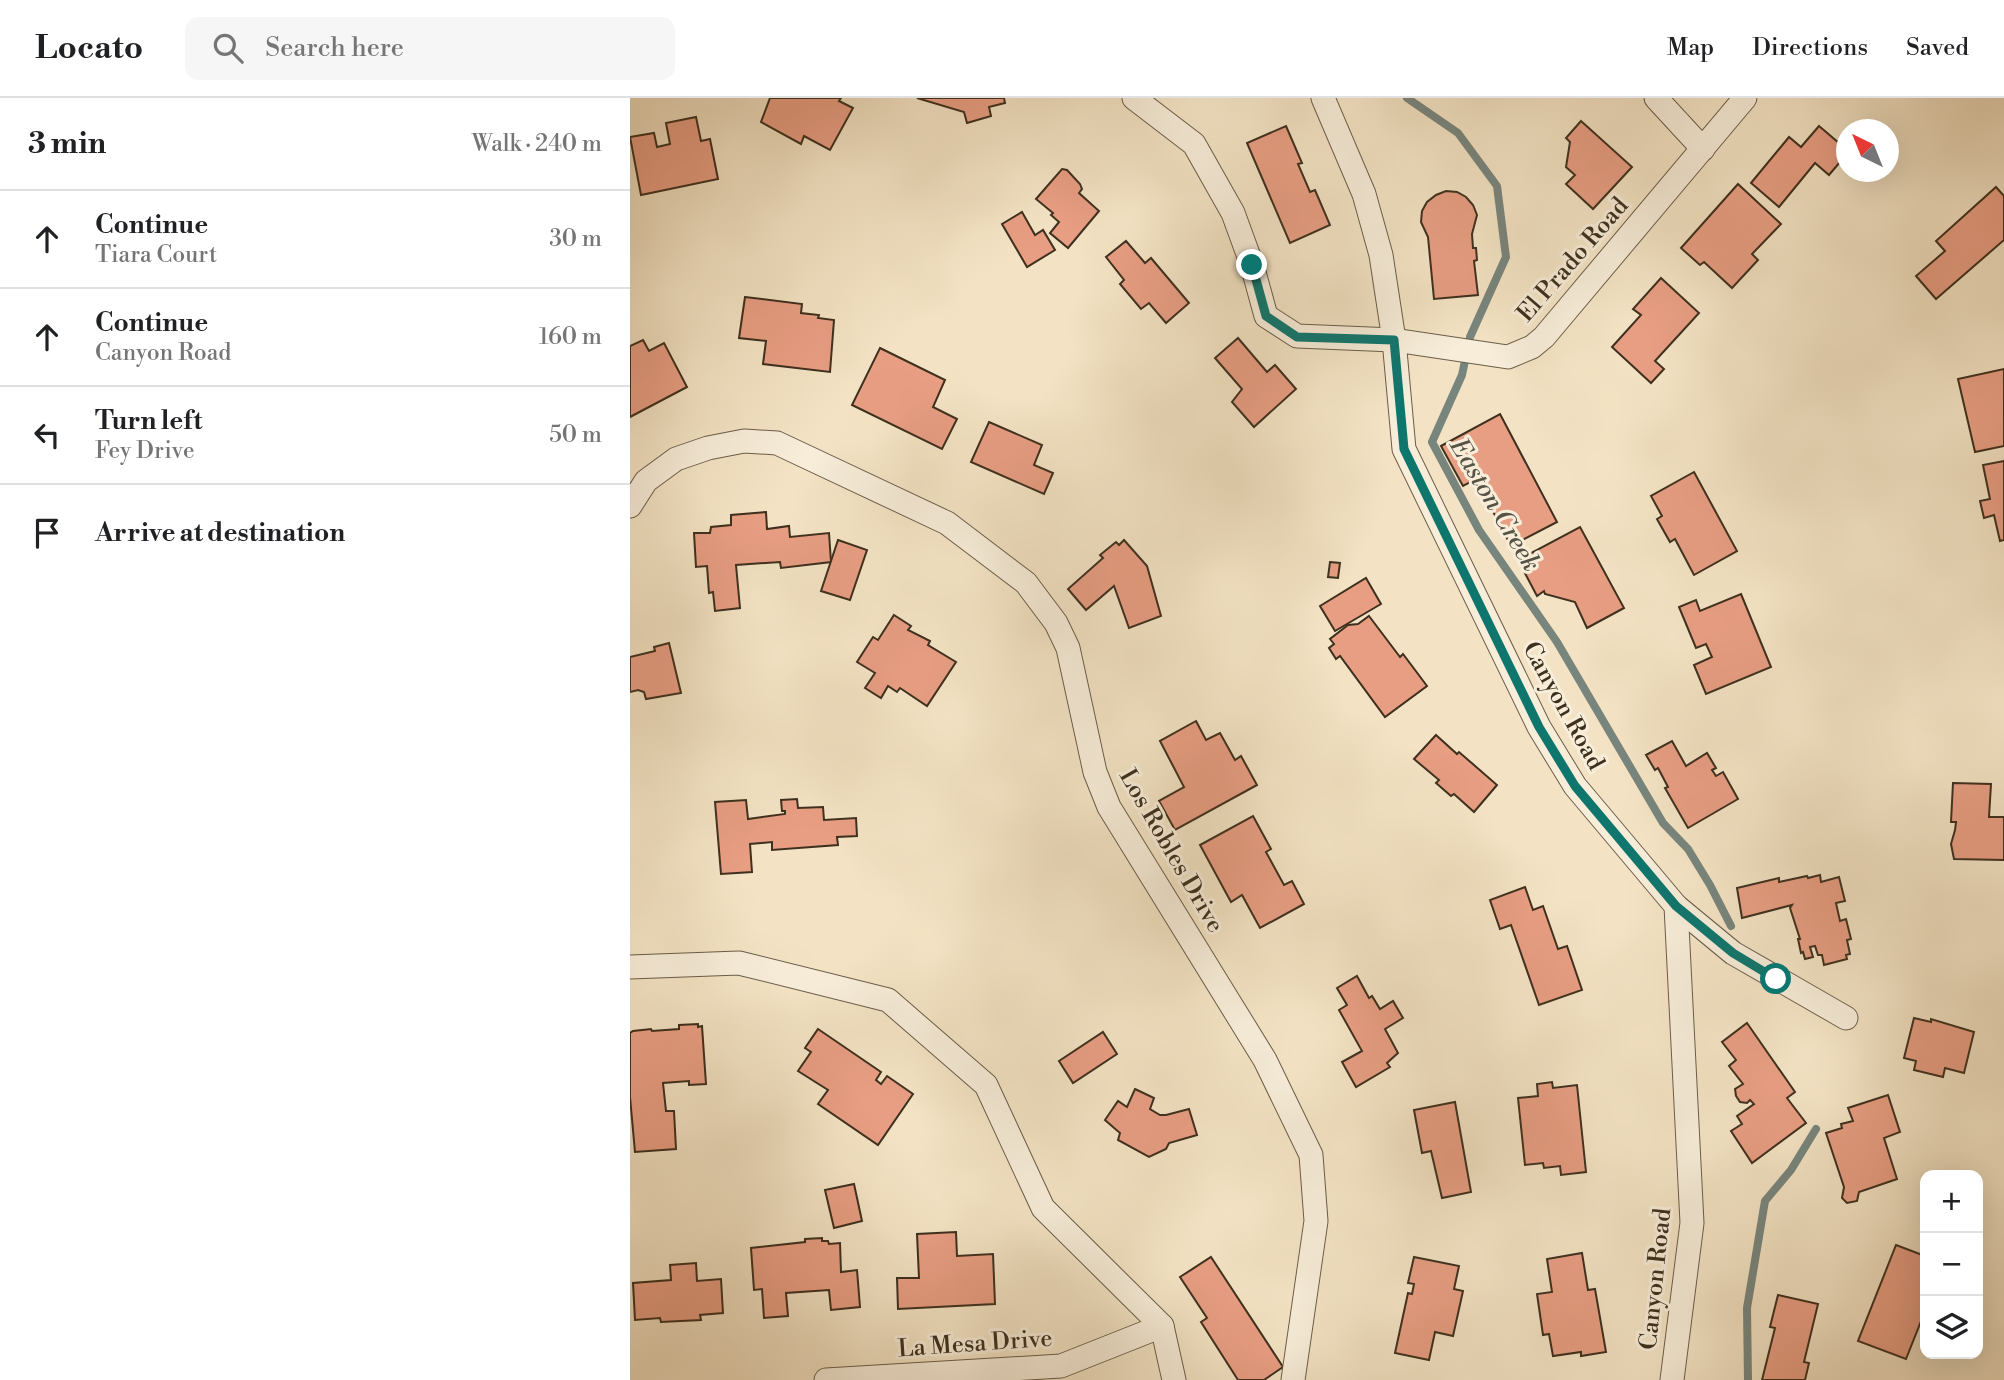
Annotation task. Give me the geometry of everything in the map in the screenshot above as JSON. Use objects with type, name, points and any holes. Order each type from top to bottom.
[{"type":"street","name":"El Prado Road","points":[[1134,98],[1194,144],[1233,213],[1252,265],[1266,316],[1297,337],[1394,340],[1508,357],[1532,347],[1544,337],[1745,98]]},
{"type":"street","name":"Canyon Road","points":[[1323,98],[1364,194],[1381,255],[1394,340],[1404,449],[1539,727],[1575,786],[1676,906],[1692,1223],[1672,1380]]},
{"type":"street","points":[[1656,98],[1703,149]]},
{"type":"street","name":"Los Robles Drive","points":[[630,506],[646,481],[676,459],[708,448],[744,441],[778,443],[947,523],[1026,583],[1056,623],[1068,648],[1095,772],[1109,807],[1265,1060],[1311,1155],[1316,1222],[1293,1380]]},
{"type":"street","points":[[1676,906],[1733,953],[1846,1018]]},
{"type":"street","points":[[630,967],[740,963],[888,1000],[986,1085],[1043,1208],[1162,1326],[1174,1380]]},
{"type":"street","name":"La Mesa Drive","points":[[826,1380],[1060,1366],[1162,1326]]},
{"type":"building","points":[[770,98],[841,98],[839,101],[853,108],[830,150],[804,136],[801,144],[761,122]]},
{"type":"building","points":[[917,98],[1004,98],[1005,103],[989,107],[991,116],[967,123],[964,112]]},
{"type":"building","points":[[696,117],[701,141],[710,139],[718,179],[641,195],[630,137],[654,133],[657,147],[670,144],[666,123]]},
{"type":"building","points":[[1581,121],[1632,167],[1593,209],[1566,184],[1575,175],[1566,167],[1570,142],[1566,138]]},
{"type":"building","points":[[1286,126],[1302,163],[1298,164],[1310,192],[1315,190],[1330,225],[1290,243],[1247,143]]},
{"type":"building","points":[[1819,126],[1836,140],[1836,167],[1829,175],[1815,163],[1779,207],[1751,183],[1789,137],[1801,147]]},
{"type":"building","points":[[1062,169],[1067,170],[1080,184],[1082,189],[1079,193],[1099,211],[1068,248],[1050,233],[1059,222],[1051,215],[1053,213],[1036,199]]},
{"type":"building","points":[[1738,184],[1781,224],[1752,254],[1758,260],[1732,288],[1704,262],[1700,265],[1681,248]]},
{"type":"building","points":[[1996,187],[2004,196],[2004,240],[1936,299],[1916,276],[1945,251],[1936,241]]},
{"type":"building","points":[[1446,191],[1457,192],[1466,197],[1477,215],[1472,234],[1473,248],[1476,248],[1477,260],[1474,261],[1478,295],[1434,299],[1428,237],[1421,222],[1422,211],[1427,202]]},
{"type":"building","points":[[1022,212],[1035,235],[1043,230],[1055,250],[1027,267],[1002,224]]},
{"type":"building","points":[[1126,241],[1145,263],[1151,258],[1189,303],[1166,323],[1149,303],[1141,309],[1120,284],[1124,280],[1106,257]]},
{"type":"building","points":[[1661,278],[1699,313],[1655,361],[1664,369],[1651,383],[1612,347],[1641,315],[1633,309]]},
{"type":"building","points":[[745,297],[802,304],[801,313],[834,320],[830,372],[763,364],[766,341],[739,338]]},
{"type":"building","points":[[1238,338],[1267,372],[1275,365],[1296,389],[1254,427],[1232,402],[1242,389],[1215,358]]},
{"type":"building","points":[[643,340],[649,351],[664,343],[687,387],[630,417],[630,346]]},
{"type":"building","points":[[880,348],[945,380],[933,407],[957,419],[942,449],[852,405]]},
{"type":"building","points":[[2004,369],[2004,446],[1975,452],[1958,379]]},
{"type":"building","points":[[1500,414],[1557,522],[1511,546],[1476,479],[1463,486],[1441,446]]},
{"type":"building","points":[[989,422],[1042,445],[1034,465],[1053,473],[1044,494],[971,462]]},
{"type":"building","points":[[2004,461],[2004,540],[2000,541],[1994,515],[1984,518],[1980,501],[1990,499],[1983,465]]},
{"type":"building","points":[[1694,472],[1737,551],[1694,575],[1675,539],[1670,542],[1657,519],[1662,516],[1651,496]]},
{"type":"building","points":[[766,512],[767,529],[789,526],[790,537],[829,533],[831,562],[781,568],[780,562],[736,565],[740,608],[715,611],[713,592],[709,593],[707,566],[696,567],[694,533],[710,533],[711,527],[731,525],[731,515]]},
{"type":"building","points":[[1580,527],[1624,608],[1587,628],[1575,602],[1545,594],[1544,591],[1537,596],[1518,560]]},
{"type":"building","points":[[838,540],[867,550],[850,600],[821,591]]},
{"type":"building","points":[[1124,540],[1147,566],[1161,616],[1129,628],[1114,586],[1086,610],[1068,589],[1103,558],[1100,555],[1116,542],[1119,545]]},
{"type":"building","points":[[1330,562],[1340,563],[1338,578],[1328,577]]},
{"type":"building","points":[[1366,578],[1381,604],[1335,631],[1320,606]]},
{"type":"building","points":[[1741,594],[1771,667],[1706,694],[1694,665],[1712,657],[1706,644],[1696,648],[1679,607],[1696,600],[1700,611]]},
{"type":"building","points":[[894,615],[911,626],[908,630],[930,641],[928,645],[956,662],[927,706],[900,688],[897,692],[888,686],[881,698],[865,688],[875,673],[857,662],[873,637],[878,640]]},
{"type":"building","points":[[1369,616],[1400,657],[1403,654],[1427,686],[1385,717],[1340,656],[1336,659],[1329,648],[1334,644],[1330,639],[1348,625],[1358,624]]},
{"type":"building","points":[[669,643],[681,693],[646,699],[644,692],[630,692],[630,657],[655,651],[654,647]]},
{"type":"building","points":[[1196,721],[1206,740],[1220,733],[1235,760],[1241,756],[1257,785],[1175,830],[1159,801],[1184,787],[1160,741]]},
{"type":"building","points":[[1436,735],[1497,785],[1474,812],[1454,794],[1451,796],[1436,783],[1439,780],[1414,759]]},
{"type":"building","points":[[1672,741],[1686,766],[1707,753],[1716,768],[1712,770],[1716,776],[1723,772],[1738,799],[1688,828],[1665,788],[1668,787],[1658,768],[1655,770],[1646,755]]},
{"type":"building","points":[[1953,783],[1991,784],[1989,817],[2004,817],[2004,860],[1954,859],[1951,844],[1956,822],[1951,822]]},
{"type":"building","points":[[797,799],[798,808],[823,807],[824,820],[856,818],[857,836],[837,837],[838,845],[772,850],[772,842],[750,844],[752,872],[721,874],[715,802],[746,800],[748,819],[785,814],[781,800]]},
{"type":"building","points":[[1253,816],[1271,849],[1266,852],[1284,885],[1292,881],[1304,904],[1260,928],[1242,895],[1231,902],[1200,845]]},
{"type":"building","points":[[1820,875],[1821,882],[1839,877],[1845,901],[1836,903],[1840,921],[1846,919],[1851,939],[1847,940],[1850,954],[1846,955],[1847,959],[1824,965],[1822,955],[1818,955],[1815,946],[1810,947],[1813,957],[1805,959],[1803,952],[1801,953],[1800,939],[1790,908],[1792,905],[1742,918],[1737,888],[1779,878],[1779,882]]},
{"type":"building","points":[[1525,887],[1533,910],[1543,906],[1558,949],[1567,946],[1582,990],[1539,1005],[1511,925],[1500,929],[1490,900]]},
{"type":"building","points":[[1357,976],[1369,998],[1372,996],[1380,1009],[1393,1001],[1403,1018],[1385,1029],[1398,1053],[1387,1063],[1390,1067],[1356,1087],[1342,1062],[1362,1051],[1339,1010],[1347,1005],[1337,988]]},
{"type":"building","points":[[1914,1018],[1931,1022],[1931,1019],[1974,1032],[1964,1073],[1945,1068],[1943,1077],[1914,1070],[1916,1061],[1904,1058]]},
{"type":"building","points":[[1747,1023],[1795,1092],[1787,1098],[1806,1123],[1752,1163],[1731,1131],[1742,1124],[1737,1116],[1754,1104],[1750,1100],[1747,1103],[1740,1102],[1736,1096],[1735,1089],[1743,1084],[1729,1066],[1736,1060],[1722,1042]]},
{"type":"building","points":[[698,1024],[698,1027],[702,1026],[706,1084],[689,1085],[689,1081],[663,1083],[666,1111],[674,1111],[676,1149],[635,1152],[630,1097],[630,1033],[651,1029],[679,1029],[679,1025]]},
{"type":"building","points":[[818,1029],[881,1072],[876,1080],[881,1084],[887,1076],[913,1094],[878,1145],[818,1104],[828,1090],[798,1071],[811,1052],[805,1048]]},
{"type":"building","points":[[1103,1032],[1117,1054],[1073,1083],[1059,1061]]},
{"type":"building","points":[[1552,1082],[1553,1088],[1577,1085],[1586,1172],[1561,1175],[1560,1166],[1544,1168],[1543,1163],[1525,1165],[1518,1098],[1538,1096],[1537,1084]]},
{"type":"building","points":[[1135,1089],[1154,1098],[1150,1109],[1160,1115],[1189,1109],[1197,1135],[1169,1143],[1166,1149],[1149,1157],[1118,1140],[1120,1133],[1105,1120],[1118,1101],[1127,1107]]},
{"type":"building","points":[[1888,1095],[1900,1132],[1884,1138],[1897,1179],[1859,1192],[1857,1201],[1847,1203],[1842,1198],[1844,1187],[1826,1133],[1842,1128],[1841,1124],[1853,1121],[1848,1108]]},
{"type":"building","points":[[1455,1102],[1471,1192],[1442,1198],[1431,1151],[1422,1153],[1414,1110]]},
{"type":"building","points":[[854,1184],[862,1221],[834,1228],[825,1190]]},
{"type":"building","points":[[956,1232],[957,1256],[993,1254],[995,1304],[898,1309],[897,1278],[919,1278],[917,1234]]},
{"type":"building","points":[[822,1238],[822,1241],[828,1241],[829,1244],[840,1243],[841,1272],[857,1270],[860,1307],[831,1310],[829,1290],[786,1293],[788,1316],[764,1318],[762,1289],[754,1290],[751,1248]]},
{"type":"building","points":[[1896,1245],[1920,1254],[1920,1324],[1906,1359],[1858,1341]]},
{"type":"building","points":[[1582,1253],[1588,1290],[1595,1289],[1606,1352],[1581,1356],[1581,1352],[1553,1356],[1549,1334],[1543,1335],[1537,1294],[1552,1292],[1547,1259]]},
{"type":"building","points":[[1211,1257],[1283,1367],[1264,1380],[1238,1380],[1201,1322],[1207,1318],[1180,1277]]},
{"type":"building","points":[[1414,1257],[1459,1266],[1454,1289],[1463,1291],[1453,1336],[1435,1332],[1429,1360],[1395,1353],[1408,1293],[1412,1294],[1414,1284],[1408,1283]]},
{"type":"building","points":[[696,1263],[697,1281],[721,1279],[723,1313],[700,1315],[701,1320],[635,1320],[633,1283],[671,1280],[670,1265]]},
{"type":"building","points":[[1778,1295],[1818,1304],[1804,1362],[1809,1363],[1805,1380],[1762,1380],[1775,1328],[1770,1327]]},
{"type":"waterway","name":"Easton Creek","points":[[1407,98],[1458,133],[1497,186],[1506,257],[1470,337],[1462,375],[1432,442],[1479,530],[1557,642],[1663,823],[1688,849],[1731,926]]},
{"type":"waterway","name":"Easton Creek","points":[[1748,1380],[1747,1308],[1765,1201],[1791,1170],[1816,1129]]},
{"type":"route","points":[[1252,265],[1266,316],[1297,337],[1394,340],[1404,449],[1539,727],[1575,786],[1676,906],[1733,953],[1776,979]]}]
